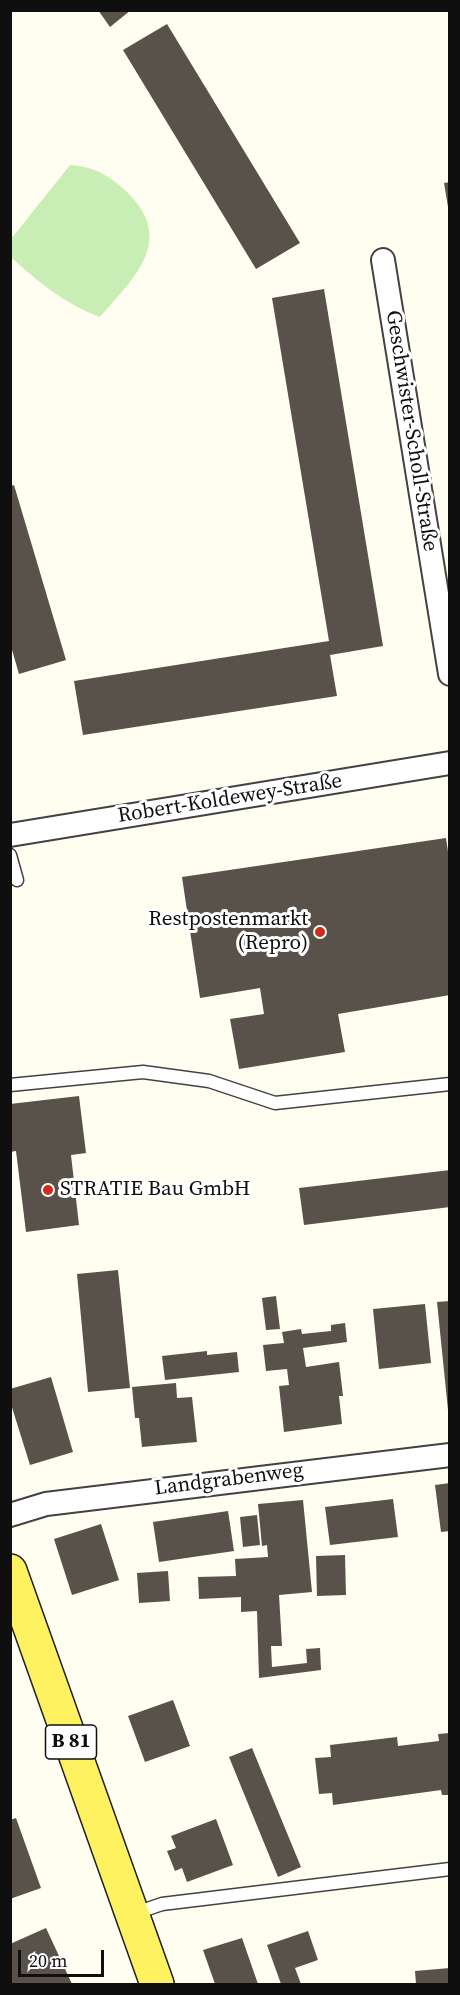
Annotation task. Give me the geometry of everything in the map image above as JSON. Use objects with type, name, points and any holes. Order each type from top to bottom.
[{"type":"main road","name":"B 81","points":[[10,1571],[157,1984]]},
{"type":"street","name":"Geschwister-Scholl-Straße","points":[[383,260],[450,674]]},
{"type":"street","name":"Robert-Koldewey-Straße","points":[[10,835],[450,763]]},
{"type":"street","name":"Landgrabenweg","points":[[10,1515],[46,1504],[315,1469],[450,1455]]},
{"type":"lane","points":[[10,855],[17,880]]},
{"type":"lane","points":[[10,1085],[143,1072],[209,1081],[275,1103],[450,1084]]},
{"type":"lane","points":[[132,1914],[162,1904],[450,1869]]},
{"type":"green space","points":[[70,165],[94,170],[115,181],[141,210],[148,226],[149,242],[145,258],[137,273],[100,317],[52,292],[11,257],[11,239]]},
{"type":"building","points":[[98,10],[131,10],[110,27]]},
{"type":"building","points":[[167,24],[300,243],[256,269],[123,50]]},
{"type":"building","points":[[450,182],[450,207],[448,207],[444,183]]},
{"type":"building","points":[[324,289],[383,646],[330,655],[337,696],[83,735],[74,681],[329,641],[272,298]]},
{"type":"building","points":[[14,485],[66,660],[19,674],[10,643],[10,486]]},
{"type":"building","name":"Restpostenmarkt (Repro)","points":[[446,838],[450,865],[450,995],[338,1014],[345,1052],[239,1069],[230,1019],[264,1014],[260,988],[200,998],[182,877]]},
{"type":"building","name":"STRATIE Bau GmbH","points":[[79,1096],[86,1153],[71,1155],[79,1225],[26,1232],[16,1151],[10,1152],[10,1104]]},
{"type":"building","points":[[450,1170],[450,1207],[304,1225],[299,1188]]},
{"type":"building","points":[[118,1270],[130,1388],[88,1392],[77,1274]]},
{"type":"building","points":[[276,1296],[280,1329],[266,1330],[262,1298]]},
{"type":"building","points":[[450,1301],[450,1410],[448,1410],[437,1302]]},
{"type":"building","points":[[425,1304],[431,1363],[379,1369],[373,1309]]},
{"type":"building","points":[[345,1323],[347,1342],[303,1348],[306,1367],[339,1362],[343,1396],[339,1396],[342,1424],[284,1432],[279,1386],[289,1385],[287,1369],[266,1371],[263,1345],[284,1343],[282,1332],[301,1329],[302,1334],[331,1331],[331,1325]]},
{"type":"building","points":[[207,1351],[207,1355],[237,1352],[239,1372],[165,1380],[162,1356]]},
{"type":"building","points":[[51,1377],[73,1452],[30,1465],[10,1401],[10,1389]]},
{"type":"building","points":[[176,1383],[177,1398],[192,1397],[197,1442],[142,1447],[139,1418],[135,1418],[132,1387]]},
{"type":"building","points":[[450,1483],[450,1531],[441,1532],[435,1485]]},
{"type":"building","points":[[393,1499],[398,1537],[330,1545],[325,1507]]},
{"type":"building","points":[[303,1500],[312,1592],[279,1595],[282,1646],[271,1646],[272,1667],[307,1663],[306,1649],[320,1648],[321,1670],[259,1678],[257,1611],[241,1612],[241,1597],[199,1599],[198,1577],[236,1576],[235,1559],[268,1557],[267,1545],[262,1546],[258,1504]]},
{"type":"building","points":[[228,1511],[234,1551],[159,1562],[153,1522]]},
{"type":"building","points":[[257,1515],[260,1545],[243,1547],[240,1517]]},
{"type":"building","points":[[101,1524],[119,1580],[72,1595],[54,1539]]},
{"type":"building","points":[[345,1555],[346,1595],[317,1596],[316,1556]]},
{"type":"building","points":[[168,1571],[170,1601],[139,1603],[137,1573]]},
{"type":"building","points":[[173,1700],[190,1746],[145,1762],[128,1716]]},
{"type":"building","points":[[450,1733],[450,1795],[442,1795],[441,1790],[333,1805],[332,1793],[319,1794],[315,1758],[331,1757],[330,1745],[397,1737],[398,1746],[439,1741],[438,1734]]},
{"type":"building","points":[[252,1748],[301,1867],[278,1877],[229,1757]]},
{"type":"building","points":[[16,1818],[41,1888],[10,1899],[10,1820]]},
{"type":"building","points":[[216,1819],[233,1865],[187,1882],[182,1868],[175,1871],[167,1851],[176,1848],[171,1836]]},
{"type":"building","points":[[46,1928],[72,1984],[10,1984],[10,1944]]},
{"type":"building","points":[[308,1931],[318,1960],[295,1968],[301,1984],[281,1984],[267,1945]]},
{"type":"building","points":[[242,1938],[258,1984],[215,1984],[203,1950]]},
{"type":"building","points":[[450,1968],[450,1984],[416,1984],[415,1971]]},
{"type":"place","name":"Restpostenmarkt (Repro)","points":[[320,932]]},
{"type":"place","name":"STRATIE Bau GmbH","points":[[48,1190]]}]
